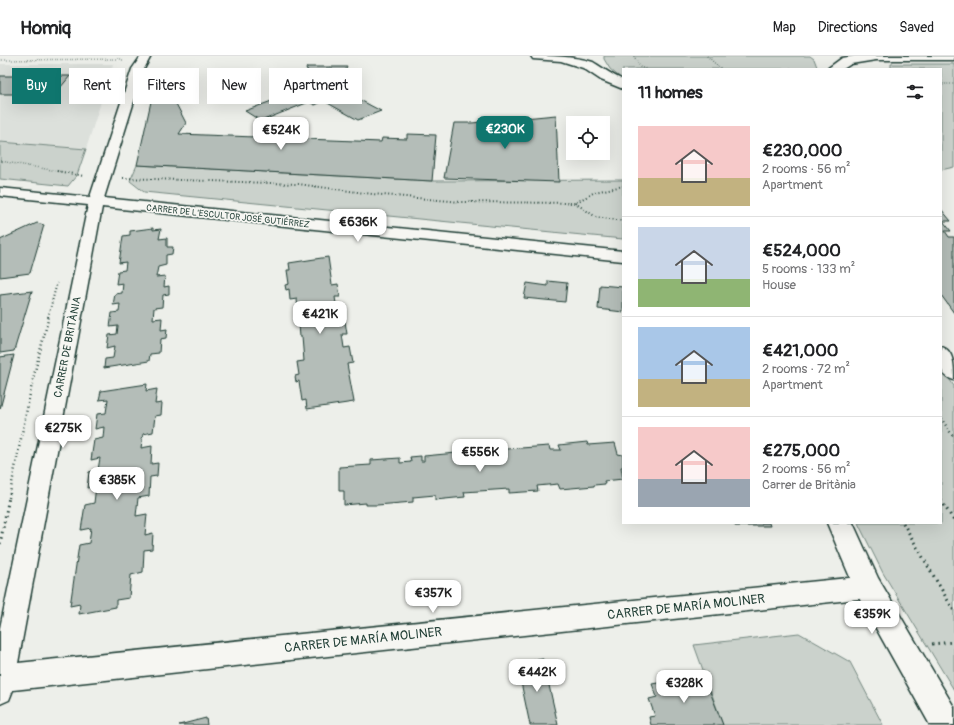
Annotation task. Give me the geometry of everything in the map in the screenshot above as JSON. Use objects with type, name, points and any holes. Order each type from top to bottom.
[{"type":"main road","points":[[537,56],[588,60],[606,77],[622,85]]},
{"type":"main road","points":[[830,66],[847,61],[876,56],[954,56]]},
{"type":"main road","points":[[942,354],[954,372]]},
{"type":"main road","points":[[840,524],[868,587],[947,725]]},
{"type":"street","name":"CARRER DE BRITÀNIA","points":[[1,684],[96,202],[138,69],[146,56]]},
{"type":"street","name":"CARRER DE L'ESCULTOR JOSÉ GUTIÉRREZ","points":[[0,192],[622,256]]},
{"type":"street","name":"CARRER DE MARÍA MOLINER","points":[[1,684],[868,587]]},
{"type":"path","points":[[117,56],[126,62]]},
{"type":"path","points":[[634,56],[640,67],[643,68]]},
{"type":"path","points":[[708,56],[720,68]]},
{"type":"path","points":[[0,60],[121,59]]},
{"type":"path","points":[[942,87],[943,84],[954,84]]},
{"type":"path","points":[[0,161],[76,175]]},
{"type":"path","points":[[130,179],[298,184],[372,194],[461,202],[575,203],[595,192],[622,186]]},
{"type":"path","points":[[575,203],[596,217],[622,221]]},
{"type":"path","points":[[0,544],[33,379],[58,279]]},
{"type":"path","points":[[942,420],[954,438]]},
{"type":"path","points":[[942,502],[954,521]]},
{"type":"path","points":[[904,524],[954,611]]},
{"type":"shaded area","points":[[604,56],[810,56],[814,59],[817,67],[622,68],[622,79],[610,69],[604,59]]},
{"type":"shaded area","points":[[0,64],[113,64],[112,68],[69,68],[69,104],[100,104],[86,149],[0,142]]},
{"type":"shaded area","points":[[891,64],[954,64],[954,167],[942,170],[942,68],[891,68]]},
{"type":"shaded area","points":[[0,142],[86,149],[77,175],[68,186],[0,179]]},
{"type":"shaded area","points":[[137,165],[432,181],[622,180],[622,239],[144,192],[130,181]]},
{"type":"shaded area","points":[[942,368],[954,386],[954,690],[883,573],[858,524],[942,524]]},
{"type":"shaded area","points":[[799,633],[850,662],[883,725],[723,725],[694,645]]},
{"type":"building","points":[[307,67],[347,67],[347,68]]},
{"type":"building","points":[[0,76],[12,76],[12,94],[0,94]]},
{"type":"building","points":[[61,76],[69,77],[61,87]]},
{"type":"building","points":[[362,101],[381,111],[358,120],[329,104],[362,104]]},
{"type":"building","points":[[269,102],[269,104],[304,104],[261,121],[245,111]]},
{"type":"building","points":[[150,104],[176,104],[186,123],[179,134],[381,142],[382,138],[407,139],[407,134],[436,135],[432,181],[137,165]]},
{"type":"building","points":[[556,115],[559,182],[444,178],[454,123],[472,123]]},
{"type":"building","points":[[942,210],[951,221],[943,221],[951,231],[945,231],[949,237],[954,237],[954,313],[942,296]]},
{"type":"building","points":[[37,223],[44,225],[30,273],[0,277],[0,240]]},
{"type":"building","points":[[153,228],[153,230],[161,229],[159,239],[167,238],[167,247],[173,247],[172,254],[166,255],[166,265],[158,267],[156,277],[165,276],[164,287],[169,286],[169,294],[163,295],[162,307],[154,308],[153,319],[162,318],[161,330],[167,329],[166,338],[160,339],[159,353],[150,354],[149,361],[104,368],[105,359],[113,358],[115,346],[107,348],[109,335],[117,334],[118,326],[110,327],[112,313],[119,312],[120,304],[113,305],[115,294],[122,293],[123,283],[116,284],[118,271],[125,270],[126,262],[119,263],[123,236],[130,235],[130,231]]},
{"type":"building","points":[[328,257],[332,285],[338,284],[340,297],[335,297],[337,310],[343,309],[347,334],[342,334],[344,348],[350,347],[353,363],[347,364],[354,402],[307,409],[306,400],[302,401],[299,381],[296,382],[295,376],[299,375],[297,362],[304,361],[302,337],[300,337],[297,299],[290,300],[289,289],[286,290],[285,285],[289,284],[287,270],[290,270],[289,263]]},
{"type":"building","points":[[548,281],[567,283],[565,302],[524,298],[527,283],[548,286]]},
{"type":"building","points":[[600,285],[622,287],[622,312],[598,309]]},
{"type":"building","points":[[32,291],[14,351],[0,353],[0,295]]},
{"type":"building","points":[[14,355],[0,409],[0,357]]},
{"type":"building","points":[[147,384],[146,391],[157,389],[155,404],[162,403],[161,415],[155,416],[153,432],[143,434],[141,448],[152,446],[151,464],[158,463],[157,476],[150,477],[149,496],[138,498],[136,516],[147,514],[145,535],[153,533],[152,549],[144,550],[143,572],[131,575],[129,598],[116,600],[116,607],[79,614],[80,604],[70,606],[79,545],[89,543],[91,528],[81,530],[85,505],[94,503],[96,486],[87,488],[89,472],[98,470],[100,458],[91,460],[94,440],[103,438],[104,427],[95,429],[97,414],[106,413],[108,399],[99,400],[101,391]]},
{"type":"building","points":[[587,442],[588,445],[615,443],[618,454],[622,455],[622,479],[604,481],[605,484],[594,486],[560,489],[558,484],[537,486],[538,491],[509,493],[509,489],[464,492],[465,497],[435,500],[435,495],[413,497],[413,502],[377,505],[366,505],[366,503],[344,505],[344,491],[339,491],[339,467],[371,465],[371,460],[400,458],[400,463],[411,462],[410,457],[421,456],[421,461],[424,461],[424,456],[467,452],[468,457],[471,457],[471,452],[490,450],[491,455],[494,455],[493,450],[549,446],[550,450],[561,450],[559,445]]},
{"type":"building","points":[[734,524],[769,524],[770,526],[735,526]]},
{"type":"building","points":[[543,659],[558,725],[530,725],[517,663]]},
{"type":"building","points":[[681,679],[682,683],[705,679],[723,725],[651,725],[649,717],[655,716],[649,699],[657,697],[652,684]]},
{"type":"building","points":[[206,718],[207,725],[179,725]]}]
